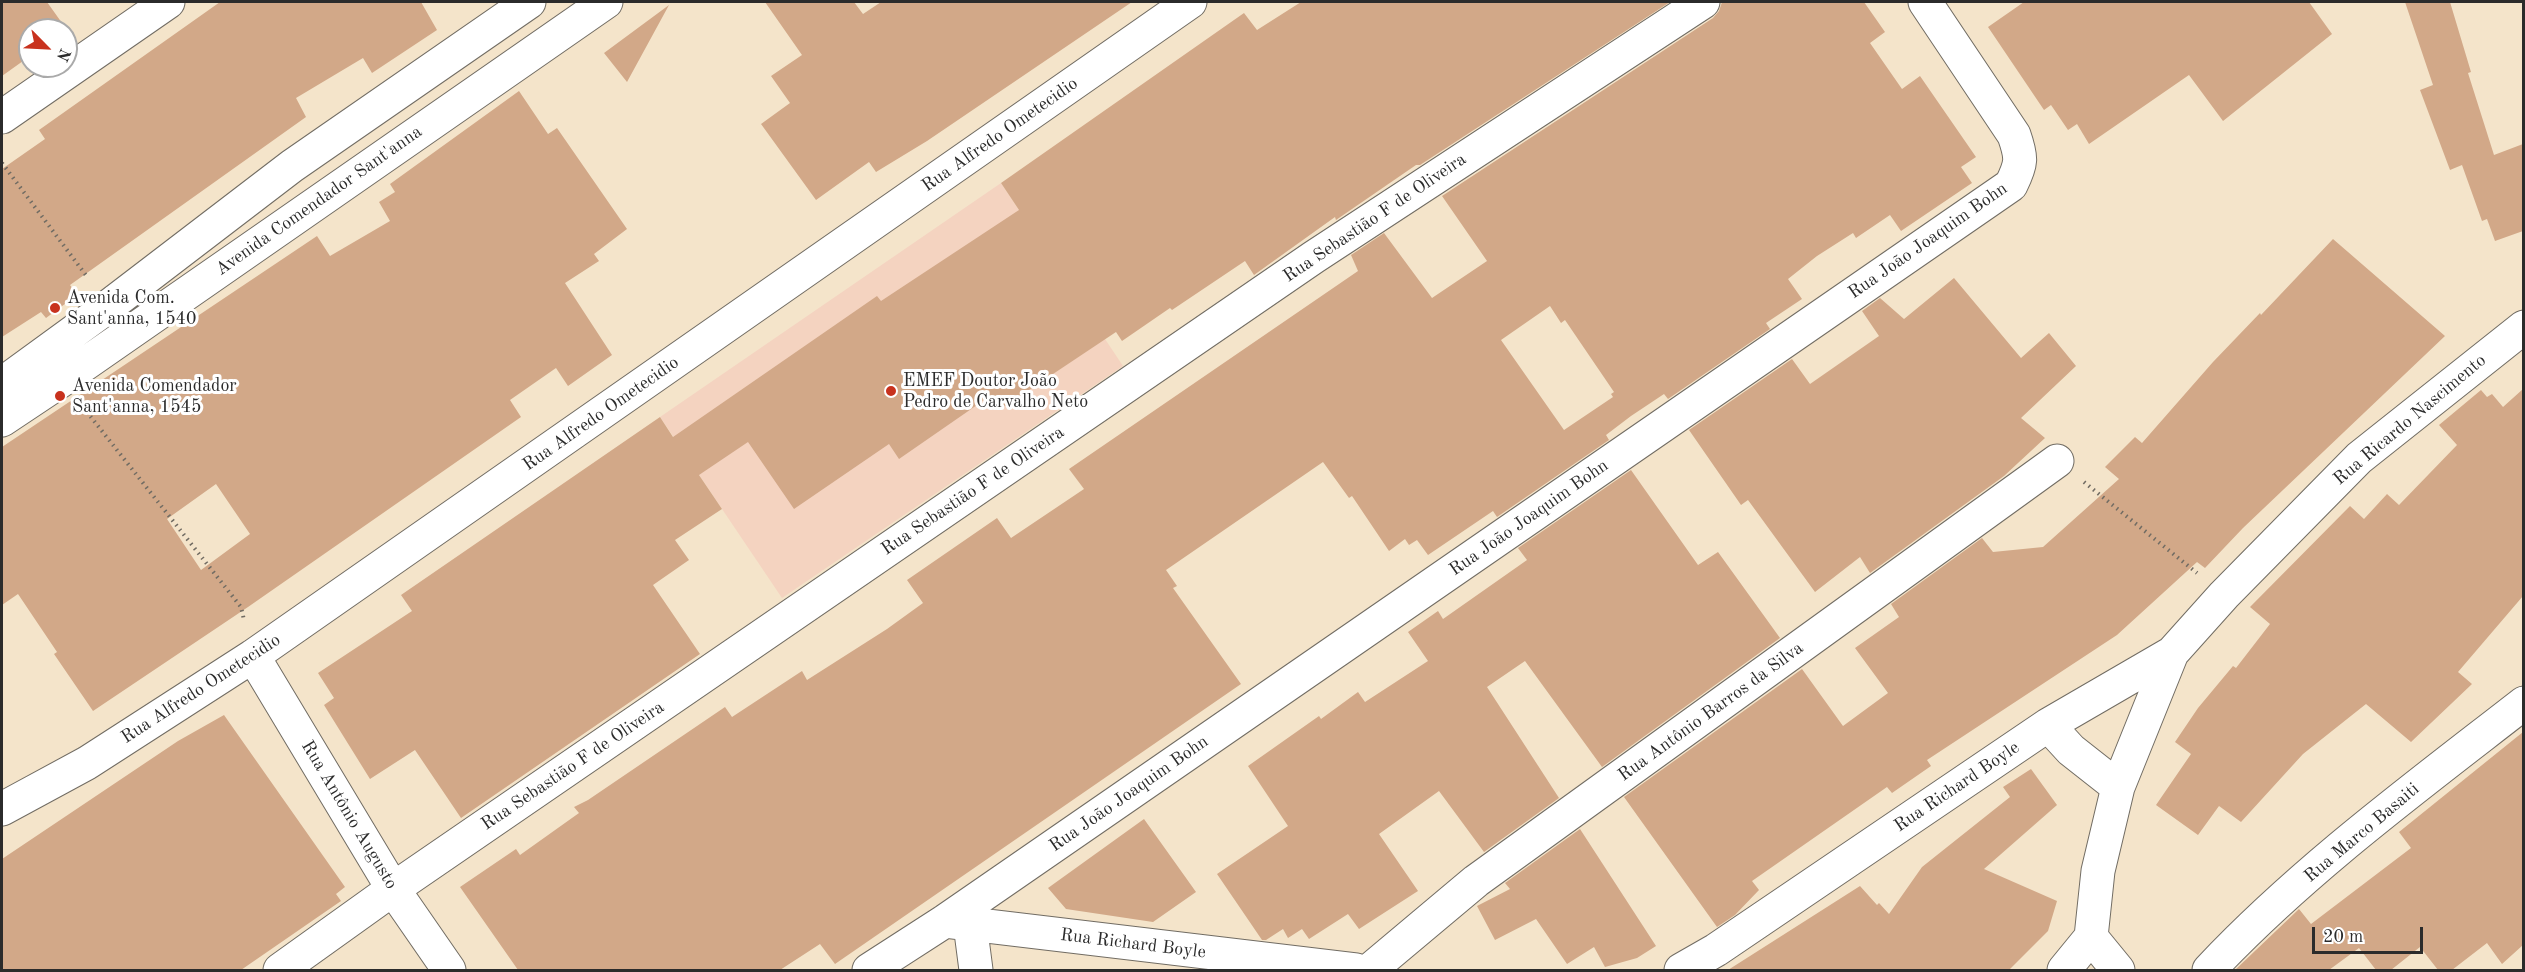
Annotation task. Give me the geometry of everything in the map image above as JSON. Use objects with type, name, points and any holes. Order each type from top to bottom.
[{"type":"street","points":[[2,117],[168,2]]},
{"type":"street","points":[[2,384],[292,166],[529,2]]},
{"type":"street","name":"Avenida Comendador Sant'anna","points":[[2,420],[62,381],[606,2]]},
{"type":"street","name":"Rua Alfredo Ometecidio","points":[[2,809],[87,763],[253,656],[1190,2]]},
{"type":"street","name":"Rua Sebastião F de Oliveira","points":[[280,970],[393,889],[1314,257],[1703,2]]},
{"type":"street","name":"Rua João Joaquim Bohn","points":[[869,970],[958,923],[2011,185],[2021,165],[2020,152],[2014,135],[1924,2]]},
{"type":"street","name":"Rua Ricardo Nascimento","points":[[2224,595],[2360,458],[2523,327]]},
{"type":"street","name":"Rua Antônio Barros da Silva","points":[[1370,970],[1476,881],[2057,461]]},
{"type":"street","name":"Rua Richard Boyle","points":[[1681,970],[1716,950],[2048,725],[2172,653],[2224,595]]},
{"type":"street","points":[[2064,970],[2091,936],[2098,872],[2118,787],[2172,653]]},
{"type":"street","name":"Rua Antônio Augusto","points":[[253,656],[393,889],[449,970]]},
{"type":"street","name":"Rua Marco Basaiti","points":[[2209,970],[2249,928],[2326,862],[2523,703]]},
{"type":"street","points":[[2048,725],[2071,750],[2118,787]]},
{"type":"street","points":[[958,923],[976,970]]},
{"type":"street","name":"Rua Richard Boyle","points":[[958,923],[1356,970]]},
{"type":"street","points":[[2091,936],[2118,970]]},
{"type":"path","points":[[2,163],[76,262]]},
{"type":"path","points":[[62,381],[241,607],[253,656]]},
{"type":"path","points":[[2057,461],[2224,595]]},
{"type":"shaded area","name":"EMEF Doutor João Pedro de Carvalho Neto","points":[[1001,183],[1123,366],[782,598],[660,417]]},
{"type":"building","points":[[2,2],[47,2],[58,18],[18,18],[18,65],[2,76]]},
{"type":"building","points":[[220,2],[421,2],[437,30],[372,73],[363,58],[296,98],[306,117],[70,285],[77,295],[46,318],[41,312],[2,337],[2,169],[45,139],[39,130]]},
{"type":"building","points":[[765,2],[854,2],[863,14],[881,2],[1132,2],[927,141],[876,172],[869,162],[816,200],[761,124],[790,103],[771,76],[802,55]]},
{"type":"building","points":[[1301,2],[1670,2],[1420,165],[1416,165],[1336,220],[1335,217],[1254,275],[1245,261],[1122,341],[1116,332],[999,410],[990,396],[899,459],[889,444],[794,509],[748,442],[699,475],[722,509],[675,540],[689,560],[653,585],[700,654],[461,818],[415,750],[370,779],[324,705],[334,698],[318,673],[412,611],[401,595],[660,417],[673,437],[877,296],[881,301],[1019,210],[1001,183],[1244,13],[1257,30]]},
{"type":"building","points":[[1722,2],[1864,2],[1885,32],[1870,43],[1902,89],[1920,76],[1976,157],[1961,167],[1972,183],[1901,231],[1890,215],[1856,238],[1853,233],[1817,256],[1788,279],[1802,299],[1766,323],[1770,329],[1668,399],[1664,394],[1631,416],[1606,435],[1609,440],[1497,517],[1493,511],[1428,555],[1417,540],[1409,545],[1405,539],[1389,551],[1352,496],[1349,498],[1323,462],[1166,570],[1177,586],[1173,588],[1241,684],[835,964],[820,944],[780,970],[518,970],[460,887],[516,849],[520,855],[579,813],[574,807],[588,800],[725,707],[732,717],[802,671],[807,680],[887,629],[923,603],[907,580],[997,518],[1011,538],[1084,489],[1069,469],[1358,271],[1351,255],[1384,233],[1432,298],[1487,261],[1442,196],[1713,18]],"holes":[[[1550,306],[1561,323],[1565,320],[1614,392],[1611,394],[1613,397],[1564,430],[1501,340]]]},
{"type":"building","points":[[2024,2],[2309,2],[2332,34],[2223,121],[2189,75],[2089,144],[2077,124],[2068,130],[2051,105],[2044,110],[1988,27]]},
{"type":"building","points":[[2405,2],[2450,2],[2471,72],[2468,73],[2494,155],[2523,144],[2523,231],[2495,241],[2487,219],[2482,221],[2462,165],[2450,170],[2420,90],[2433,85]]},
{"type":"building","points":[[669,5],[627,82],[604,53]]},
{"type":"building","points":[[519,91],[548,134],[557,128],[627,229],[594,254],[599,261],[565,283],[612,355],[568,386],[556,368],[510,400],[521,417],[248,607],[93,711],[54,654],[57,652],[18,594],[2,605],[2,447],[317,236],[330,256],[390,221],[379,202],[395,192],[390,184]],"holes":[[[216,484],[250,534],[201,570],[167,519]]]},
{"type":"building","points":[[2333,239],[2445,336],[2243,528],[2205,568],[2197,562],[2117,635],[1927,760],[1931,766],[1892,793],[1887,787],[1752,881],[1759,890],[1735,915],[1717,927],[1624,797],[1802,669],[1843,726],[1888,693],[1855,648],[1899,617],[1891,604],[1982,538],[1993,552],[2043,547],[2119,479],[2105,467],[2135,437],[2142,443],[2213,362]]},
{"type":"building","points":[[1954,278],[2021,358],[2049,333],[2076,366],[2021,418],[2045,438],[2004,476],[1870,573],[1860,557],[1815,592],[1748,500],[1741,505],[1689,430],[1792,359],[1810,384],[1879,336],[1862,311],[1880,298],[1904,319]]},
{"type":"building","points":[[2523,389],[2523,596],[2458,672],[2472,684],[2411,742],[2366,704],[2303,754],[2241,822],[2219,806],[2198,835],[2156,805],[2191,754],[2175,742],[2198,708],[2233,666],[2236,668],[2270,624],[2250,607],[2350,506],[2364,519],[2387,494],[2399,505],[2457,445],[2439,425],[2481,390],[2487,397],[2492,394],[2503,407]]},
{"type":"building","points":[[1631,470],[1698,565],[1718,552],[1780,638],[1602,767],[1525,661],[1487,687],[1559,798],[1484,852],[1439,791],[1379,834],[1418,891],[1359,929],[1348,914],[1309,939],[1302,929],[1288,938],[1283,929],[1266,940],[1262,940],[1217,874],[1288,826],[1248,766],[1319,716],[1321,719],[1358,692],[1365,702],[1428,661],[1408,632],[1438,611],[1443,619],[1527,560],[1518,548]]},
{"type":"building","points":[[224,715],[345,887],[336,894],[341,901],[241,970],[2,970],[2,859],[178,741]]},
{"type":"building","points":[[2523,732],[2523,945],[2502,964],[2487,943],[2452,970],[2438,970],[2420,947],[2391,970],[2376,970],[2359,948],[2329,970],[2235,970],[2299,909],[2311,924],[2411,848],[2399,832]]},
{"type":"building","points":[[2031,769],[2057,805],[1984,869],[2057,901],[2048,931],[2009,970],[1728,970],[1860,886],[1877,905],[1879,903],[1889,914],[1922,867],[2010,797],[2003,787]]},
{"type":"building","points":[[1144,819],[1196,892],[1153,922],[1066,909],[1048,888]]},
{"type":"building","points":[[1580,829],[1656,946],[1637,958],[1605,967],[1594,947],[1567,964],[1536,919],[1495,940],[1477,906],[1510,889],[1505,883]]},
{"type":"place","name":"Avenida Com. Sant'anna, 1540","points":[[55,308]]},
{"type":"place","name":"EMEF Doutor João Pedro de Carvalho Neto","points":[[891,391]]},
{"type":"place","name":"Avenida Comendador Sant'anna, 1545","points":[[60,396]]}]
